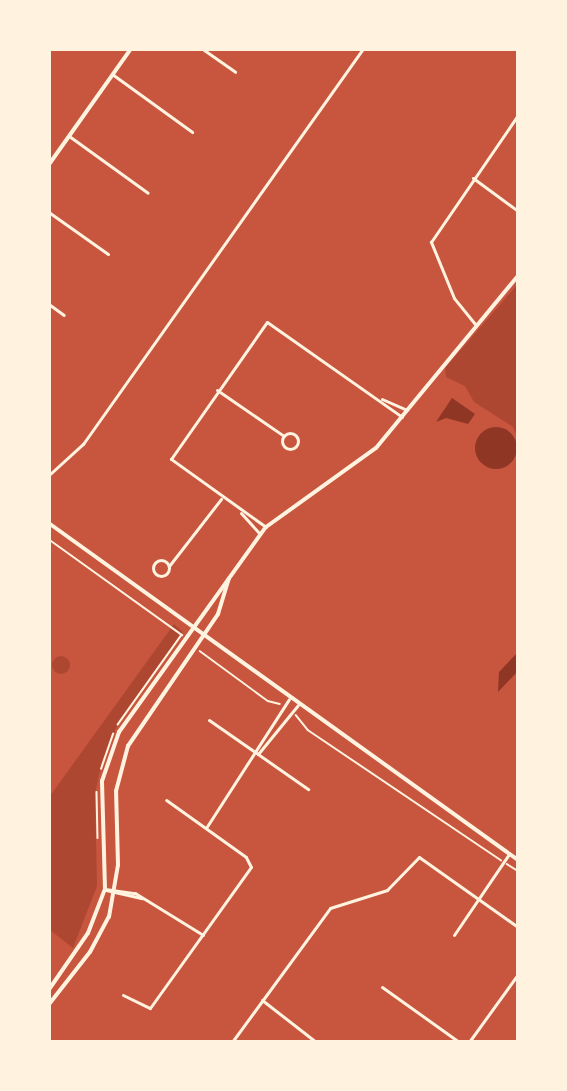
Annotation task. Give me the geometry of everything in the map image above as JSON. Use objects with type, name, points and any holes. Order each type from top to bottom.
[{"type":"main road","points":[[50,163],[130,50]]},
{"type":"main road","points":[[50,988],[88,933],[105,889],[101,804],[108,754],[144,694],[266,527],[363,460],[402,417],[475,324],[518,276]]},
{"type":"main road","points":[[50,524],[289,699],[518,860]]},
{"type":"main road","points":[[50,1003],[98,940],[115,896],[114,804],[124,756],[144,717],[222,607],[230,575]]},
{"type":"street","points":[[204,50],[235,72]]},
{"type":"street","points":[[50,474],[83,444],[362,50]]},
{"type":"street","points":[[112,74],[192,132]]},
{"type":"street","points":[[475,324],[456,303],[431,245],[473,178],[518,115]]},
{"type":"street","points":[[68,136],[148,193]]},
{"type":"street","points":[[473,178],[518,211]]},
{"type":"street","points":[[50,213],[108,255]]},
{"type":"street","points":[[50,305],[64,315]]},
{"type":"street","points":[[266,527],[221,499],[172,462],[218,390],[271,321],[382,399],[402,417]]},
{"type":"street","points":[[218,390],[284,436],[286,448],[298,444],[293,433],[284,436]]},
{"type":"street","points":[[382,399],[407,410]]},
{"type":"street","points":[[169,566],[158,561],[153,571],[162,576],[221,499]]},
{"type":"street","points":[[240,512],[260,534]]},
{"type":"street","points":[[206,828],[258,753],[289,699]]},
{"type":"street","points":[[258,753],[298,705]]},
{"type":"street","points":[[210,720],[308,789]]},
{"type":"street","points":[[123,995],[148,1009],[203,935],[251,864],[166,800]]},
{"type":"street","points":[[454,935],[509,854]]},
{"type":"street","points":[[232,1041],[330,908],[387,890],[419,857],[518,927]]},
{"type":"street","points":[[105,889],[116,887],[142,898],[203,935]]},
{"type":"street","points":[[105,889],[115,896],[142,898]]},
{"type":"street","points":[[469,1041],[518,974]]},
{"type":"street","points":[[382,987],[459,1041]]},
{"type":"street","points":[[262,1000],[316,1041]]},
{"type":"path","points":[[50,540],[182,635],[115,729],[99,779]]},
{"type":"path","points":[[368,770],[518,871]]},
{"type":"path","points":[[98,786],[99,849]]},
{"type":"shaded area","points":[[517,285],[517,436],[513,427],[474,402],[465,386],[446,377],[445,368]]},
{"type":"shaded area","points":[[452,398],[475,414],[468,424],[446,418],[436,422]]},
{"type":"shaded area","points":[[496,427],[504,428],[511,433],[516,440],[516,456],[511,463],[504,468],[496,469],[488,468],[481,463],[476,456],[475,448],[476,440],[481,433],[488,428]]},
{"type":"shaded area","points":[[174,624],[183,632],[120,719],[102,761],[95,794],[97,886],[73,948],[50,930],[50,796]]},
{"type":"shaded area","points":[[517,653],[517,672],[498,692],[499,672]]},
{"type":"shaded area","points":[[57,656],[65,656],[70,661],[68,672],[57,674],[52,669],[52,661]]}]
